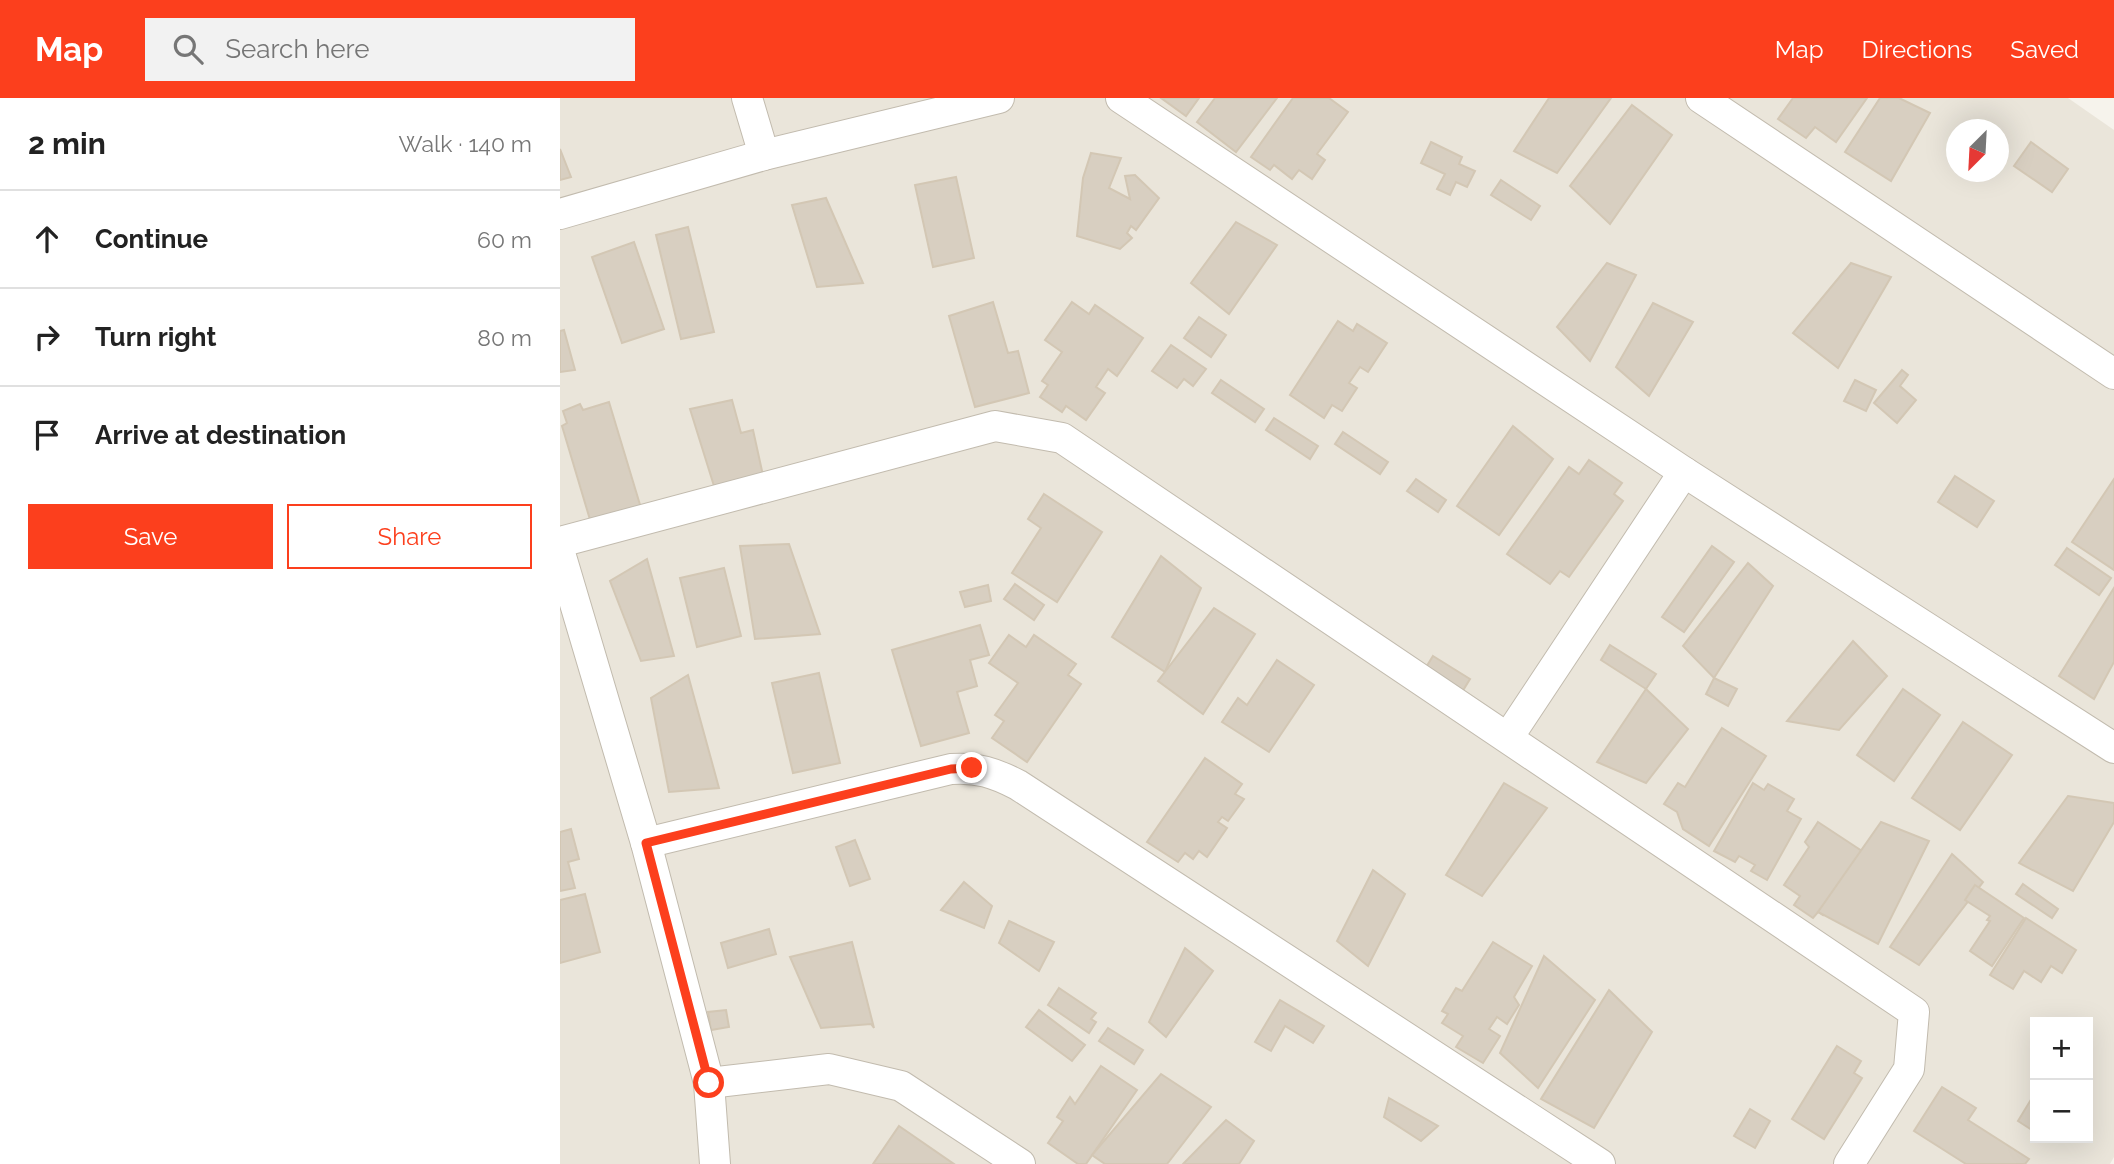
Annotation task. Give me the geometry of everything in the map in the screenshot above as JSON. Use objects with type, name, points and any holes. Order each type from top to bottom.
[{"type":"street","points":[[747,98],[764,155]]},
{"type":"street","points":[[560,214],[764,155],[999,98]]},
{"type":"street","points":[[1121,98],[1684,472],[2114,748]]},
{"type":"street","points":[[1701,98],[2114,374]]},
{"type":"street","points":[[560,541],[995,426],[1062,438],[1914,1012],[1909,1069],[1849,1164]]},
{"type":"street","points":[[1509,737],[1684,472]]},
{"type":"street","points":[[560,553],[646,843],[709,1083],[715,1164]]},
{"type":"street","points":[[646,843],[951,769],[972,768],[993,772],[1030,793],[1600,1164]]},
{"type":"street","points":[[709,1083],[829,1069],[901,1086],[1020,1164]]},
{"type":"shaded area","points":[[560,98],[2068,98],[2114,130],[2114,1157],[2110,1164],[560,1164]]},
{"type":"building","points":[[1161,98],[1199,98],[1186,116]]},
{"type":"building","points":[[1215,98],[1277,98],[1236,152],[1197,122]]},
{"type":"building","points":[[1293,98],[1329,98],[1348,112],[1317,154],[1325,160],[1312,179],[1299,170],[1292,179],[1274,165],[1270,170],[1251,157]]},
{"type":"building","points":[[1549,98],[1611,98],[1557,173],[1514,151]]},
{"type":"building","points":[[1793,98],[1867,98],[1836,142],[1815,127],[1806,138],[1778,119]]},
{"type":"building","points":[[1880,98],[1899,98],[1930,113],[1891,181],[1845,152]]},
{"type":"building","points":[[1632,105],[1672,135],[1610,224],[1570,186]]},
{"type":"building","points":[[1431,142],[1462,157],[1459,164],[1475,171],[1467,187],[1456,182],[1450,195],[1437,189],[1445,174],[1421,163]]},
{"type":"building","points":[[2031,142],[2068,169],[2052,192],[2014,166]]},
{"type":"building","points":[[560,149],[571,177],[560,180]]},
{"type":"building","points":[[1091,153],[1121,158],[1109,188],[1130,199],[1125,176],[1135,175],[1159,198],[1136,230],[1131,226],[1127,233],[1132,238],[1120,249],[1077,236],[1083,178]]},
{"type":"building","points":[[956,177],[974,258],[933,267],[915,185]]},
{"type":"building","points":[[1501,180],[1540,206],[1531,220],[1491,195]]},
{"type":"building","points":[[826,198],[863,283],[817,287],[792,205]]},
{"type":"building","points":[[1236,222],[1277,245],[1229,314],[1191,283]]},
{"type":"building","points":[[688,227],[714,332],[681,339],[656,235]]},
{"type":"building","points":[[634,242],[664,329],[622,343],[592,257]]},
{"type":"building","points":[[1607,263],[1636,275],[1590,361],[1557,327]]},
{"type":"building","points":[[1851,263],[1891,277],[1838,368],[1793,333]]},
{"type":"building","points":[[993,302],[1008,353],[1018,351],[1029,393],[975,407],[949,316]]},
{"type":"building","points":[[1072,302],[1089,314],[1095,305],[1143,338],[1117,376],[1108,369],[1096,387],[1105,393],[1086,420],[1066,406],[1062,412],[1040,397],[1048,385],[1042,381],[1062,352],[1045,340]]},
{"type":"building","points":[[1653,303],[1693,322],[1649,396],[1616,367]]},
{"type":"building","points":[[1199,317],[1226,335],[1211,357],[1184,338]]},
{"type":"building","points":[[1338,321],[1353,331],[1357,324],[1387,343],[1368,372],[1360,367],[1349,383],[1357,388],[1342,411],[1332,405],[1324,418],[1290,395]]},
{"type":"building","points":[[564,330],[575,370],[560,372],[560,331]]},
{"type":"building","points":[[1171,345],[1206,369],[1193,386],[1184,379],[1177,388],[1152,371]]},
{"type":"building","points":[[1902,370],[1908,375],[1900,386],[1916,400],[1897,423],[1874,403]]},
{"type":"building","points":[[1221,380],[1264,409],[1255,422],[1212,393]]},
{"type":"building","points":[[1855,380],[1876,390],[1866,411],[1844,401]]},
{"type":"building","points":[[732,400],[741,433],[753,430],[764,480],[714,486],[690,409]]},
{"type":"building","points":[[609,402],[641,508],[591,523],[562,426],[567,423],[563,411],[580,404],[583,410]]},
{"type":"building","points":[[1274,418],[1318,446],[1310,459],[1266,430]]},
{"type":"building","points":[[1513,426],[1553,459],[1499,535],[1457,506]]},
{"type":"building","points":[[1343,432],[1388,462],[1380,474],[1335,444]]},
{"type":"building","points":[[1589,460],[1622,483],[1614,494],[1623,501],[1569,577],[1560,571],[1550,584],[1507,554],[1569,467],[1579,474]]},
{"type":"building","points":[[1955,476],[1994,501],[1977,527],[1938,502]]},
{"type":"building","points":[[1416,479],[1446,500],[1438,512],[1407,491]]},
{"type":"building","points":[[2114,479],[2114,570],[2072,542]]},
{"type":"building","points":[[1044,494],[1102,532],[1057,602],[1012,573],[1041,528],[1028,519]]},
{"type":"building","points":[[789,544],[820,634],[755,639],[740,546]]},
{"type":"building","points":[[1712,546],[1734,562],[1684,632],[1662,617]]},
{"type":"building","points":[[2067,548],[2111,578],[2099,595],[2055,565]]},
{"type":"building","points":[[1161,556],[1201,588],[1165,672],[1112,637]]},
{"type":"building","points":[[647,559],[674,656],[641,661],[610,581]]},
{"type":"building","points":[[1748,563],[1773,586],[1714,678],[1683,646]]},
{"type":"building","points":[[724,568],[741,636],[697,647],[680,578]]},
{"type":"building","points":[[1015,584],[1044,605],[1034,620],[1004,599]]},
{"type":"building","points":[[988,585],[991,601],[965,607],[960,592]]},
{"type":"building","points":[[2114,588],[2114,662],[2094,699],[2059,676]]},
{"type":"building","points":[[1214,608],[1255,634],[1203,714],[1158,681]]},
{"type":"building","points":[[980,625],[989,655],[970,660],[977,686],[957,692],[969,733],[921,746],[892,650]]},
{"type":"building","points":[[1009,635],[1026,647],[1034,635],[1076,664],[1068,675],[1081,684],[1027,762],[992,738],[1004,721],[995,715],[1018,683],[989,663]]},
{"type":"building","points":[[1853,641],[1887,676],[1839,730],[1787,721]]},
{"type":"building","points":[[1610,645],[1656,674],[1646,689],[1601,660]]},
{"type":"building","points":[[1433,656],[1470,679],[1462,692],[1425,669]]},
{"type":"building","points":[[1277,660],[1314,685],[1269,752],[1222,722],[1238,698],[1247,705]]},
{"type":"building","points":[[819,673],[840,763],[793,773],[772,683]]},
{"type":"building","points":[[688,675],[719,788],[669,792],[651,698]]},
{"type":"building","points":[[1714,678],[1737,689],[1728,706],[1706,694]]},
{"type":"building","points":[[1646,689],[1688,729],[1646,783],[1597,762]]},
{"type":"building","points":[[1903,689],[1940,715],[1894,781],[1857,755]]},
{"type":"building","points":[[1963,722],[2012,755],[1960,830],[1912,798]]},
{"type":"building","points":[[1722,728],[1766,756],[1709,846],[1683,829],[1677,812],[1664,804],[1678,783],[1685,787]]},
{"type":"building","points":[[1205,758],[1242,784],[1235,794],[1244,799],[1228,821],[1222,817],[1218,822],[1227,828],[1207,857],[1199,851],[1193,859],[1185,853],[1178,862],[1147,842]]},
{"type":"building","points":[[1504,783],[1547,808],[1482,896],[1446,875]]},
{"type":"building","points":[[1753,783],[1764,790],[1768,784],[1794,799],[1787,811],[1801,819],[1767,880],[1751,871],[1755,865],[1739,856],[1735,862],[1714,851]]},
{"type":"building","points":[[2068,796],[2114,803],[2114,822],[2073,891],[2019,863]]},
{"type":"building","points":[[1818,822],[1865,853],[1850,876],[1847,873],[1823,915],[1818,912],[1813,918],[1794,905],[1800,896],[1784,885],[1809,847],[1805,842]]},
{"type":"building","points":[[1881,822],[1929,841],[1878,944],[1818,912]]},
{"type":"building","points":[[571,829],[579,859],[568,862],[575,888],[560,891],[560,832]]},
{"type":"building","points":[[855,840],[870,879],[850,886],[836,847]]},
{"type":"building","points":[[1952,854],[1983,882],[1919,965],[1890,947]]},
{"type":"building","points":[[1373,870],[1405,894],[1368,966],[1337,941]]},
{"type":"building","points":[[964,882],[992,906],[984,928],[941,910]]},
{"type":"building","points":[[2023,884],[2058,909],[2052,918],[2016,894]]},
{"type":"building","points":[[1975,885],[2024,918],[1992,966],[1970,951],[1990,921],[1987,920],[1990,916],[1965,900]]},
{"type":"building","points":[[585,894],[600,952],[560,963],[560,900]]},
{"type":"building","points":[[2026,918],[2076,950],[2062,973],[2051,966],[2041,982],[2024,971],[2013,989],[1990,975]]},
{"type":"building","points":[[1009,921],[1054,942],[1039,971],[999,943]]},
{"type":"building","points":[[769,929],[776,954],[728,968],[721,943]]},
{"type":"building","points":[[852,942],[874,1028],[871,1024],[821,1028],[790,957]]},
{"type":"building","points":[[1493,942],[1532,966],[1514,997],[1519,1005],[1507,1024],[1497,1017],[1489,1029],[1500,1036],[1483,1063],[1456,1047],[1463,1036],[1442,1023],[1448,1014],[1442,1011],[1456,988],[1462,991]]},
{"type":"building","points":[[1185,948],[1213,971],[1166,1037],[1149,1022]]},
{"type":"building","points":[[1544,956],[1595,1000],[1538,1088],[1500,1053]]},
{"type":"building","points":[[1059,988],[1096,1013],[1091,1019],[1096,1022],[1089,1033],[1048,1005]]},
{"type":"building","points":[[1609,990],[1652,1032],[1594,1128],[1541,1099]]},
{"type":"building","points":[[1280,1000],[1324,1026],[1313,1043],[1285,1026],[1271,1051],[1255,1042]]},
{"type":"building","points":[[726,1010],[729,1027],[711,1030],[708,1012]]},
{"type":"building","points":[[1039,1010],[1085,1045],[1072,1061],[1026,1027]]},
{"type":"building","points":[[1108,1028],[1143,1050],[1134,1064],[1099,1041]]},
{"type":"building","points":[[1837,1046],[1861,1061],[1854,1073],[1862,1078],[1824,1139],[1792,1119]]},
{"type":"building","points":[[1101,1066],[1137,1090],[1086,1164],[1078,1164],[1048,1143],[1063,1121],[1057,1117],[1070,1097],[1075,1104]]},
{"type":"building","points":[[1161,1074],[1211,1107],[1167,1164],[1105,1164],[1092,1155]]},
{"type":"building","points":[[1942,1087],[1976,1108],[1968,1120],[2029,1159],[2025,1164],[1966,1164],[1914,1131]]},
{"type":"building","points":[[1389,1098],[1438,1126],[1421,1141],[1384,1117]]},
{"type":"building","points":[[2030,1101],[2030,1129],[2018,1121]]},
{"type":"building","points":[[1750,1109],[1770,1121],[1755,1148],[1734,1136]]},
{"type":"building","points":[[1226,1120],[1254,1141],[1239,1164],[1183,1164]]},
{"type":"building","points":[[899,1126],[954,1164],[873,1164]]},
{"type":"route","points":[[709,1083],[646,843],[951,769],[972,768]]}]
